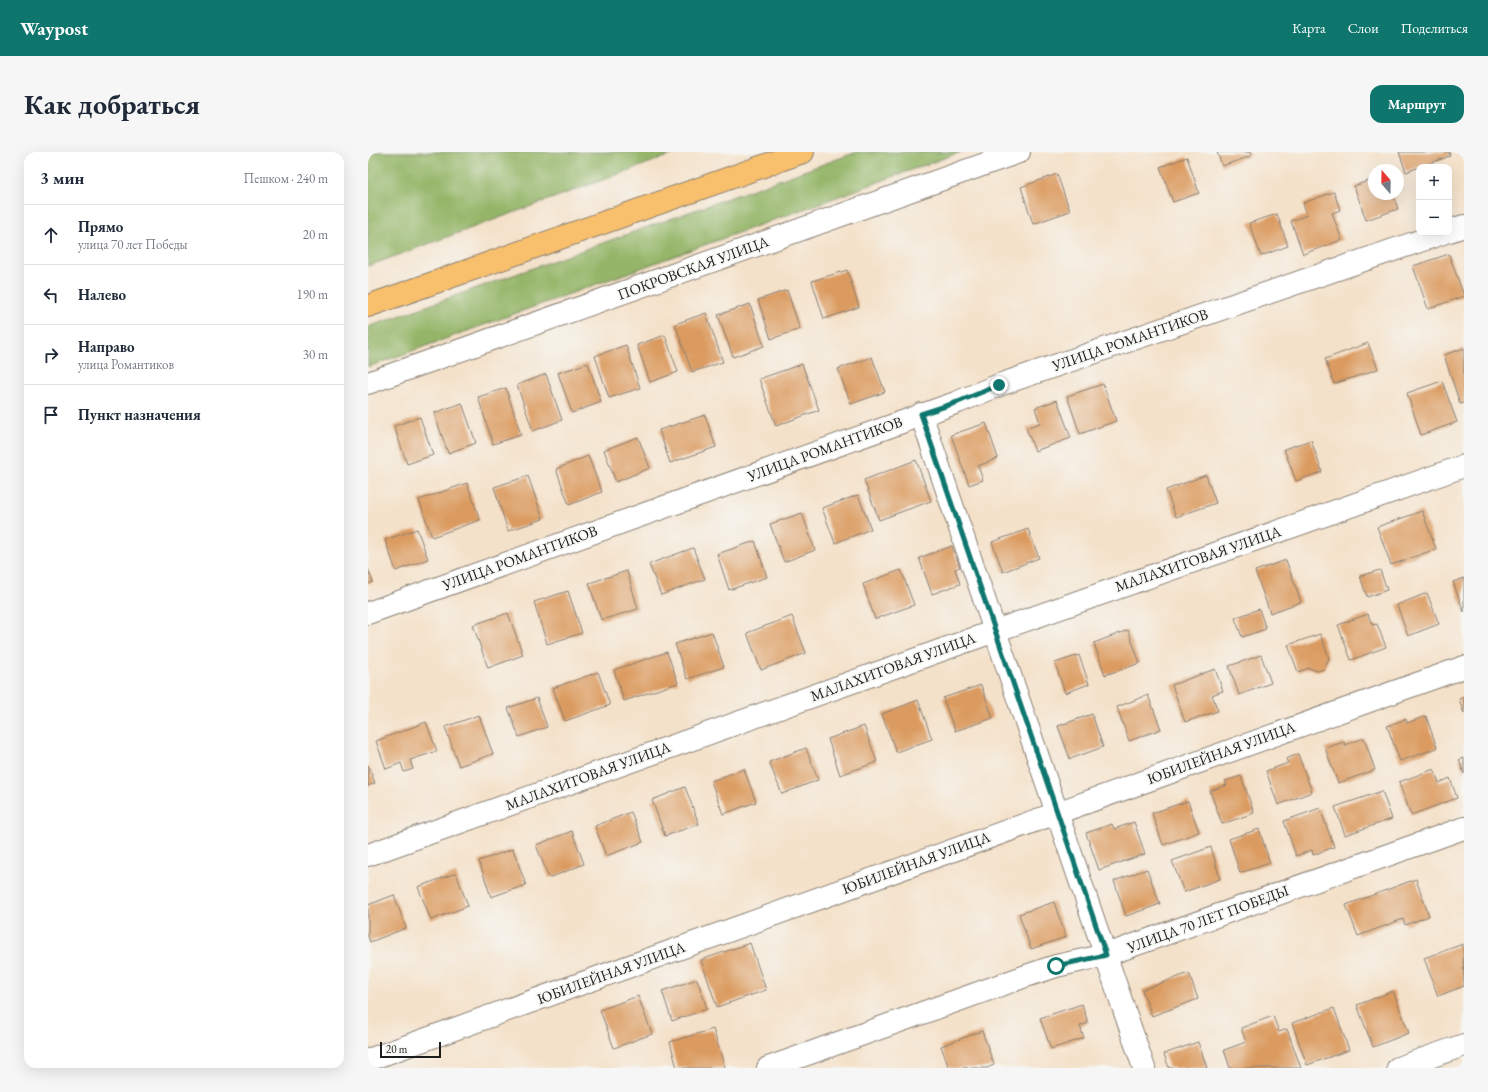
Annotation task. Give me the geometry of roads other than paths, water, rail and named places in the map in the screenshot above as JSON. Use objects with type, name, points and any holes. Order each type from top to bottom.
[{"type":"main road","points":[[368,306],[803,152]]},
{"type":"street","name":"ПОКРОВСКАЯ УЛИЦА","points":[[368,383],[1019,152]]},
{"type":"street","points":[[1452,230],[1464,226]]},
{"type":"street","name":"УЛИЦА РОМАНТИКОВ","points":[[368,613],[958,402],[999,385],[1433,236]]},
{"type":"street","points":[[921,414],[1144,1068]]},
{"type":"street","name":"МАЛАХИТОВАЯ УЛИЦА","points":[[368,855],[995,631],[1464,466]]},
{"type":"street","name":"ЮБИЛЕЙНАЯ УЛИЦА","points":[[368,1060],[1056,812],[1464,667]]},
{"type":"street","name":"УЛИЦА 70 ЛЕТ ПОБЕДЫ","points":[[768,1068],[1023,977],[1056,966],[1106,955],[1464,828]]},
{"type":"street","points":[[1398,1068],[1464,1045]]}]
